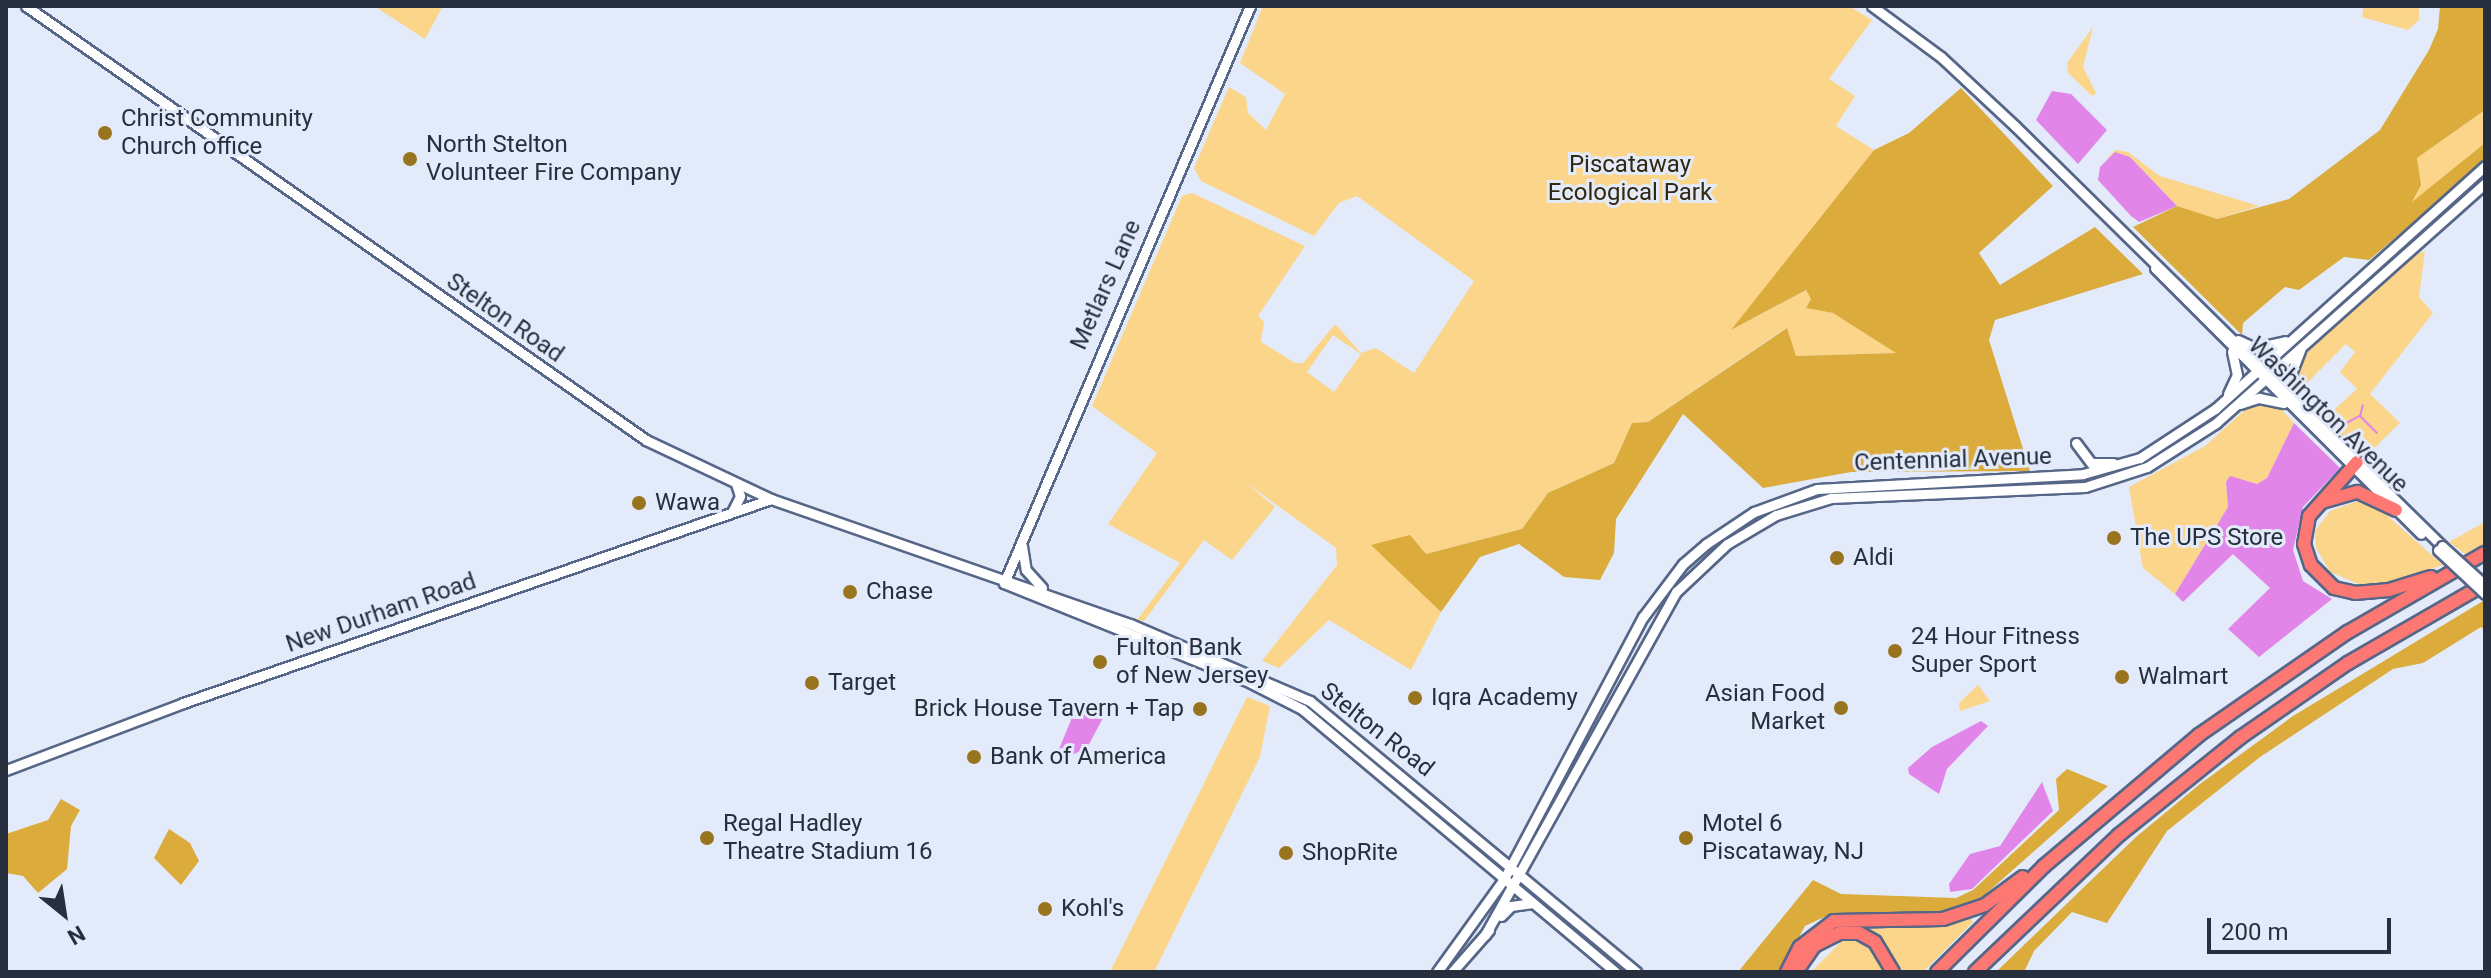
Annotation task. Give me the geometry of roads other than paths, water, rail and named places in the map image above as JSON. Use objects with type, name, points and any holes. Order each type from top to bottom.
[{"type":"highway","points":[[2355,465],[2316,506],[2306,527],[2306,555],[2318,575],[2334,588],[2378,592],[2448,573]]},
{"type":"highway","points":[[2316,506],[2350,492],[2396,510]]},
{"type":"highway","points":[[1937,972],[2044,866],[2144,778],[2250,697],[2485,553]]},
{"type":"highway","points":[[1975,972],[2080,870],[2211,759],[2348,663],[2483,588]]},
{"type":"highway","points":[[1787,972],[1800,947],[1834,921],[1943,919],[1985,905],[2044,866]]},
{"type":"highway","points":[[1796,972],[1814,946],[1840,933],[1859,933],[1875,942],[1893,972]]},
{"type":"main road","name":"Stelton Road","points":[[26,6],[608,416],[736,484],[771,499],[1004,583],[1251,683],[1302,709],[1615,972]]},
{"type":"main road","name":"Metlars Lane","points":[[1004,583],[1085,383],[1250,6]]},
{"type":"main road","name":"Washington Avenue","points":[[1872,6],[1941,57],[2262,374],[2321,426],[2396,510],[2440,548]]},
{"type":"main road","name":"Centennial Avenue","points":[[2262,374],[2301,330],[2485,166]]},
{"type":"main road","name":"Centennial Avenue","points":[[1485,935],[1522,875],[1676,592],[1750,528],[1801,505],[1862,494],[2085,487],[2171,455],[2485,183]]},
{"type":"main road","points":[[2226,406],[2237,375],[2229,341],[2255,348],[2268,347],[2301,330]]},
{"type":"main road","points":[[2303,343],[2292,367],[2292,384],[2321,426]]},
{"type":"main road","name":"Washington Avenue","points":[[2262,374],[2288,405],[2483,588]]},
{"type":"main road","points":[[2226,406],[2259,398],[2288,405]]},
{"type":"main road","name":"Centennial Avenue","points":[[1437,972],[1504,879],[1643,617],[1683,564],[1733,523],[1782,499],[1817,489],[1863,482],[2083,474],[2146,455],[2226,406]]},
{"type":"main road","points":[[2076,443],[2098,465],[2146,455]]},
{"type":"main road","points":[[732,512],[740,496],[736,484]]},
{"type":"main road","name":"New Durham Road","points":[[6,770],[183,703],[771,499]]},
{"type":"main road","points":[[1022,542],[1026,570],[1048,593]]},
{"type":"main road","name":"Stelton Road","points":[[1004,583],[1048,593],[1260,675],[1310,701],[1636,972]]},
{"type":"main road","points":[[1452,972],[1511,906],[1533,903]]},
{"type":"waterway","points":[[2339,427],[2360,416],[2363,405]]},
{"type":"waterway","points":[[2360,416],[2377,433]]},
{"type":"place","name":"Christ Community Church office","points":[[105,133]]},
{"type":"place","name":"North Stelton Volunteer Fire Company","points":[[410,159]]},
{"type":"place","name":"Wawa","points":[[639,503]]},
{"type":"place","name":"The UPS Store","points":[[2114,538]]},
{"type":"place","name":"Aldi","points":[[1837,558]]},
{"type":"place","name":"Chase","points":[[850,592]]},
{"type":"place","name":"24 Hour Fitness Super Sport","points":[[1895,651]]},
{"type":"place","name":"Fulton Bank of New Jersey","points":[[1100,662]]},
{"type":"place","name":"Walmart","points":[[2122,677]]},
{"type":"place","name":"Target","points":[[812,683]]},
{"type":"place","name":"Iqra Academy","points":[[1415,698]]},
{"type":"place","name":"Asian Food Market","points":[[1841,708]]},
{"type":"place","name":"Brick House Tavern + Tap","points":[[1200,709]]},
{"type":"place","name":"Bank of America","points":[[974,757]]},
{"type":"place","name":"Regal Hadley Theatre Stadium 16","points":[[707,838]]},
{"type":"place","name":"Motel 6 Piscataway, NJ","points":[[1686,838]]},
{"type":"place","name":"ShopRite","points":[[1286,853]]},
{"type":"place","name":"Kohl's","points":[[1045,909]]},
{"type":"park label","name":"Piscataway Ecological Park","points":[[1630,179]]}]
